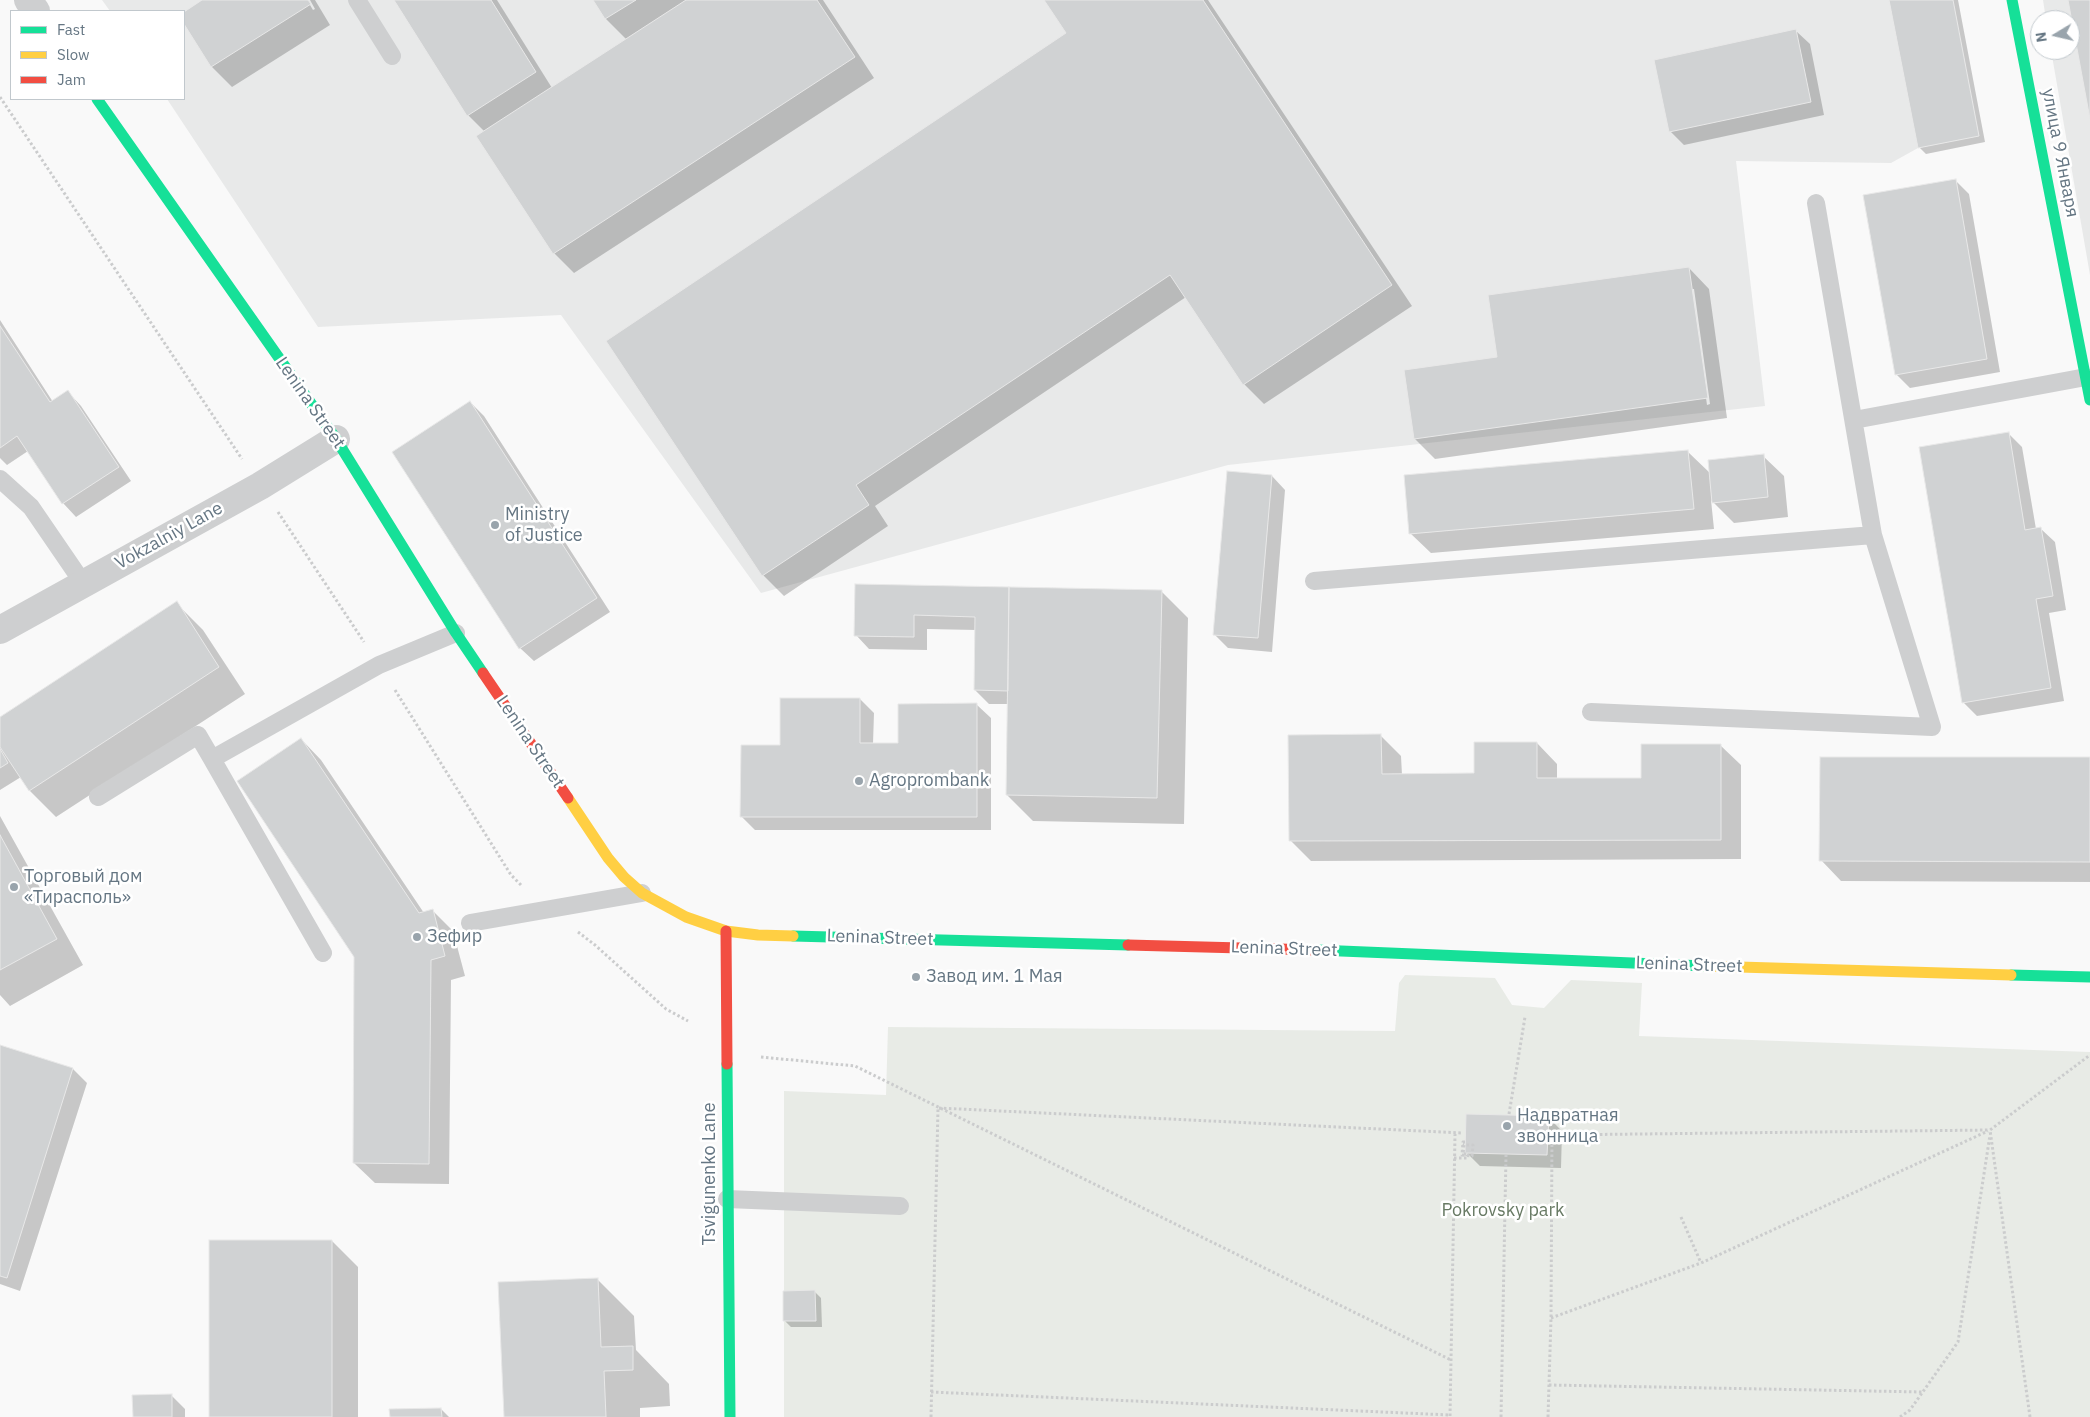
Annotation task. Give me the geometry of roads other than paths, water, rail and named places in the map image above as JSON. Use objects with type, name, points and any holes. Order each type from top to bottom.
[{"type":"street","name":"улица 9 Января","points":[[2012,0],[2090,400]]},
{"type":"street","name":"Lenina Street","points":[[98,100],[336,439],[456,632],[608,858],[642,893],[686,917],[726,932],[758,935],[1385,952],[1677,965],[2090,977]]},
{"type":"street","name":"Vokzalniy Lane","points":[[0,630],[260,486],[336,439]]},
{"type":"street","name":"Tsvigunenko Lane","points":[[726,932],[730,1417]]},
{"type":"lane","points":[[357,0],[392,56]]},
{"type":"lane","points":[[1591,712],[1932,727],[1873,535],[1816,203]]},
{"type":"lane","points":[[1854,420],[2086,378]]},
{"type":"lane","points":[[0,479],[31,507],[83,583]]},
{"type":"lane","points":[[1314,581],[1873,535]]},
{"type":"lane","points":[[212,759],[379,665],[456,632]]},
{"type":"lane","points":[[98,797],[198,735],[323,953]]},
{"type":"lane","points":[[470,923],[642,893]]},
{"type":"lane","points":[[727,1199],[900,1206]]},
{"type":"place","name":"Ministry of Justice","points":[[495,525]]},
{"type":"place","name":"Agroprombank","points":[[859,781]]},
{"type":"place","name":"Торговый дом «Тирасполь»","points":[[14,887]]},
{"type":"place","name":"Зефир","points":[[417,937]]},
{"type":"place","name":"Завод им. 1 Мая","points":[[916,977]]},
{"type":"place","name":"Надвратная звонница","points":[[1507,1126]]},
{"type":"park label","name":"Pokrovsky park","points":[[1503,1211]]}]
